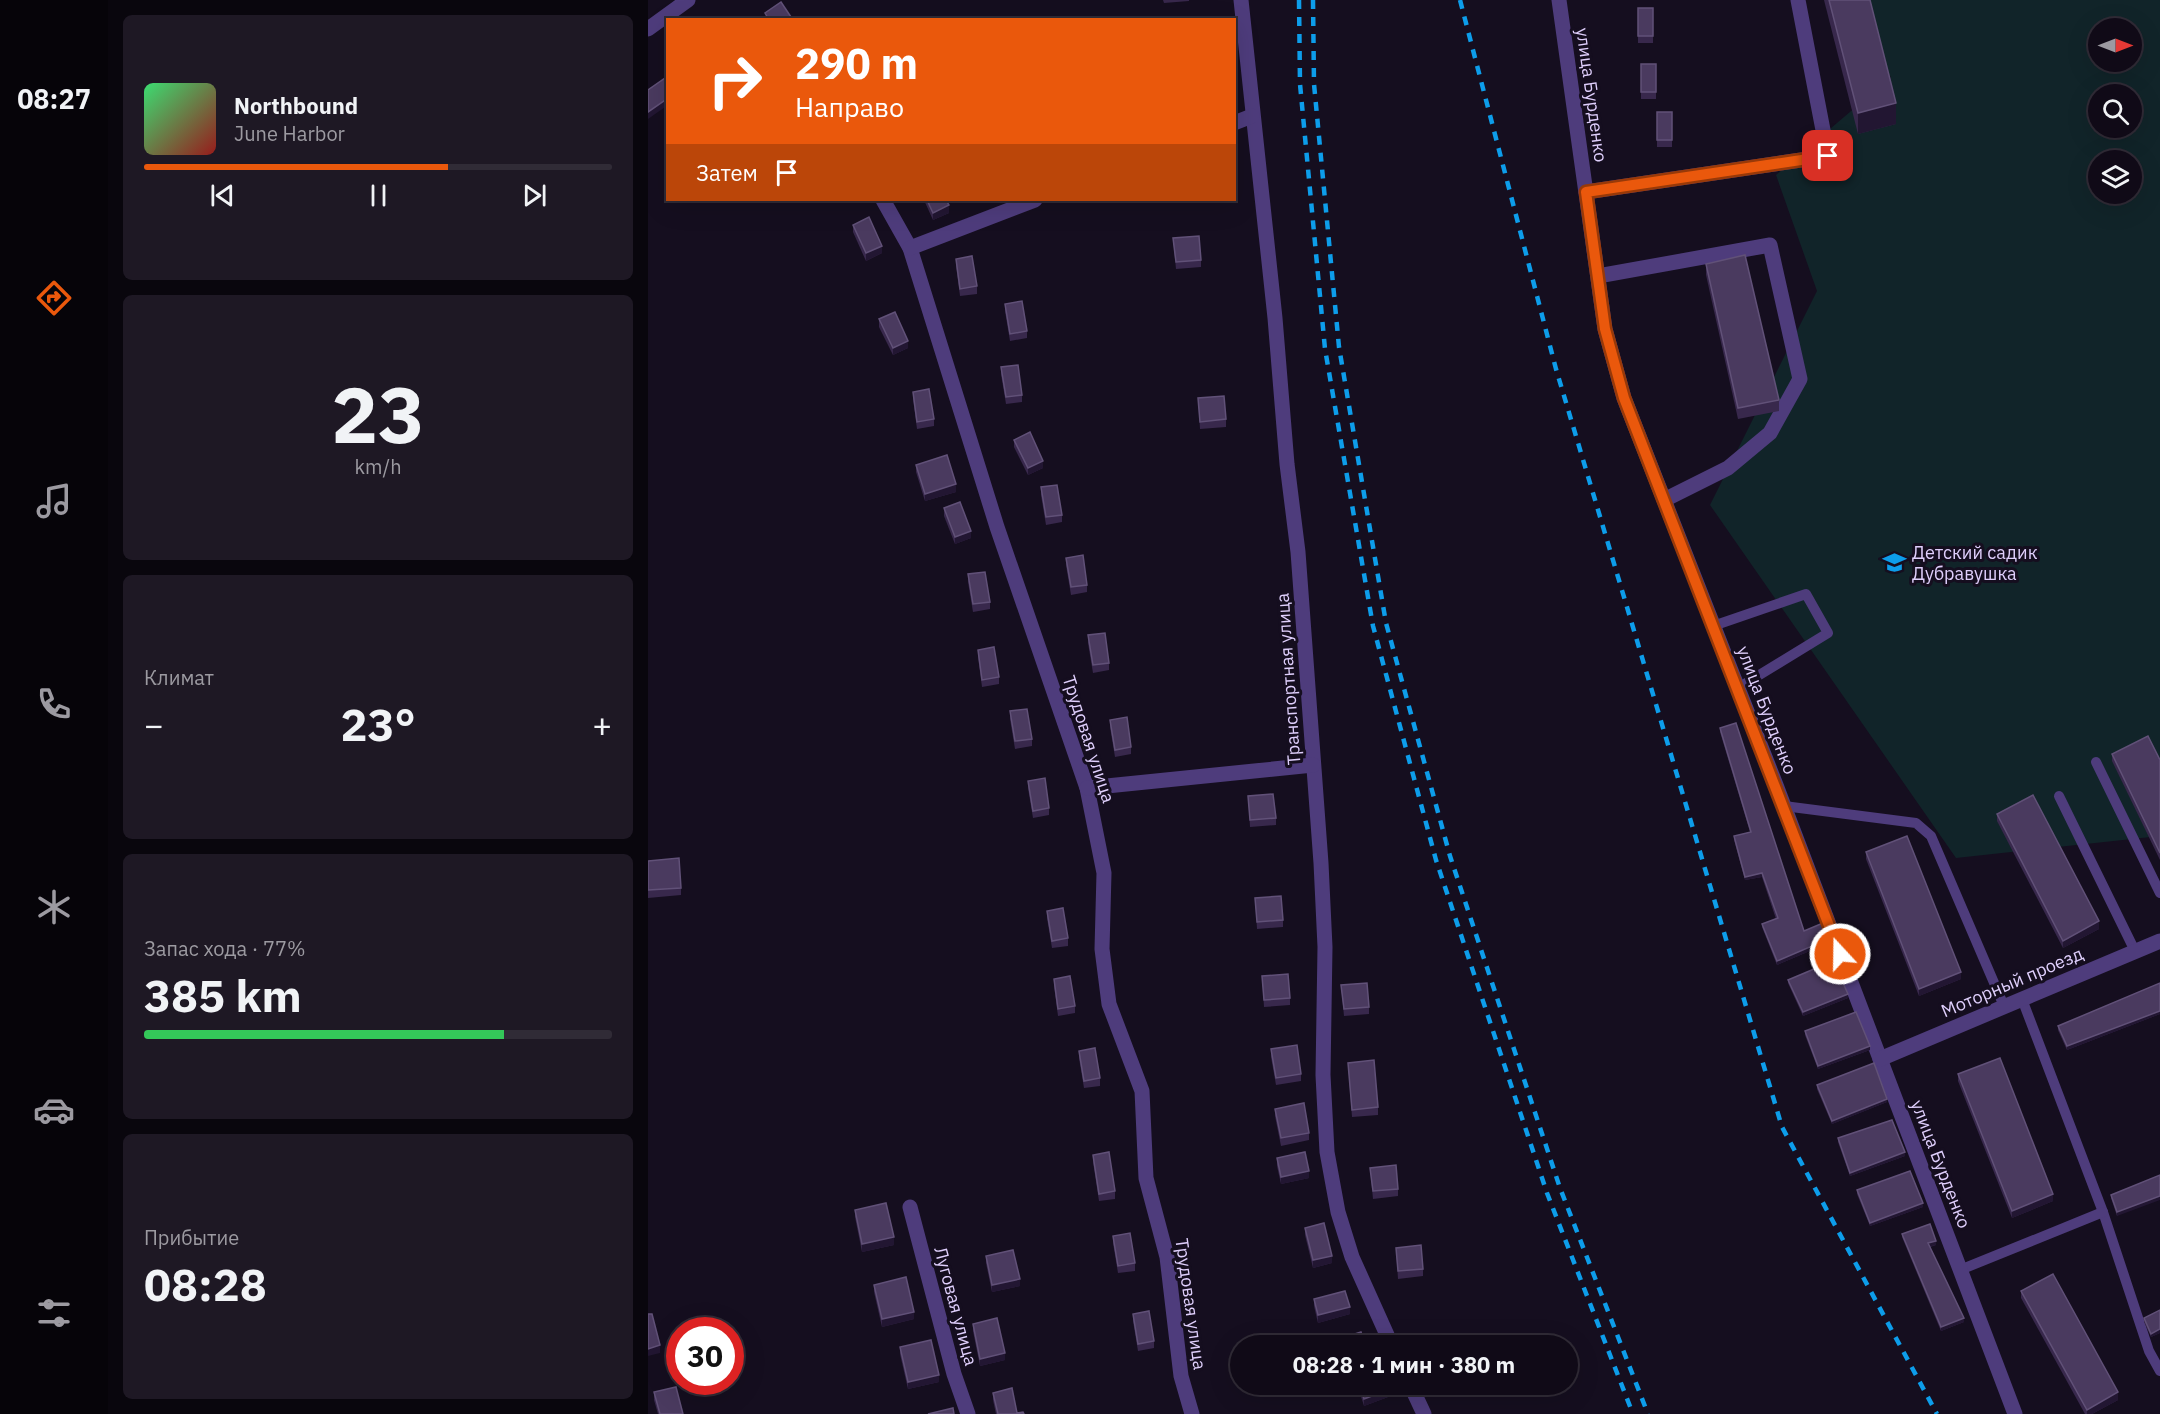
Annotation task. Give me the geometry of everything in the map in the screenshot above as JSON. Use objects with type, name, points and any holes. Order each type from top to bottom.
[{"type":"street","points":[[648,29],[688,0]]},
{"type":"street","name":"Транспортная улица","points":[[1241,0],[1275,318],[1287,464],[1298,552],[1321,863],[1325,947],[1323,1075],[1327,1152],[1338,1212],[1352,1257],[1387,1335]]},
{"type":"street","name":"улица Бурденко","points":[[1559,0],[1605,329],[1624,398],[1784,806],[2015,1414]]},
{"type":"street","points":[[1586,192],[1828,156],[1798,0]]},
{"type":"street","points":[[1236,122],[1252,116]]},
{"type":"street","name":"Трудовая улица","points":[[884,201],[910,248],[996,527],[1087,788],[1104,873],[1102,949],[1109,1004],[1142,1091],[1146,1178],[1167,1257],[1181,1376],[1192,1414]]},
{"type":"street","points":[[910,248],[1032,201]]},
{"type":"street","points":[[1598,276],[1770,245],[1800,379],[1770,433],[1728,468],[1664,500]]},
{"type":"street","points":[[1087,788],[1313,765]]},
{"type":"street","name":"Моторный проезд","points":[[1880,1059],[2160,940]]},
{"type":"street","name":"Луговая улица","points":[[910,1208],[954,1374],[968,1414]]},
{"type":"street","points":[[1415,1395],[1424,1414]]},
{"type":"lane","points":[[1713,626],[1806,594],[1828,633],[1738,688]]},
{"type":"lane","points":[[2096,762],[2160,893]]},
{"type":"lane","points":[[2059,796],[2135,951]]},
{"type":"lane","points":[[1784,806],[1916,823],[1931,836],[2004,1006]]},
{"type":"lane","points":[[2022,999],[2103,1212],[2149,1351],[2160,1371]]},
{"type":"lane","points":[[1960,1270],[2103,1212]]},
{"type":"green space","points":[[1827,0],[2160,0],[2160,836],[1956,858],[1710,505],[1817,291],[1776,175],[1891,77]]},
{"type":"building","points":[[1829,0],[1870,0],[1896,103],[1858,113]]},
{"type":"building","points":[[781,2],[791,17],[768,18],[765,13]]},
{"type":"building","points":[[1638,8],[1653,8],[1653,36],[1638,36]]},
{"type":"building","points":[[1641,64],[1656,64],[1656,92],[1641,92]]},
{"type":"building","points":[[666,77],[666,99],[648,112],[648,90]]},
{"type":"building","points":[[1657,112],[1672,112],[1672,140],[1657,140]]},
{"type":"building","points":[[927,201],[947,201],[949,205],[933,213]]},
{"type":"building","points":[[869,217],[882,246],[866,253],[853,225]]},
{"type":"building","points":[[1199,236],[1201,260],[1176,262],[1173,238]]},
{"type":"building","points":[[1745,255],[1779,400],[1738,408],[1706,264]]},
{"type":"building","points":[[972,256],[977,286],[960,289],[956,259]]},
{"type":"building","points":[[1022,301],[1027,331],[1010,334],[1005,304]]},
{"type":"building","points":[[895,312],[908,341],[893,348],[879,319]]},
{"type":"building","points":[[1018,365],[1022,395],[1006,397],[1001,367]]},
{"type":"building","points":[[929,389],[934,419],[917,422],[913,392]]},
{"type":"building","points":[[1224,396],[1226,419],[1200,422],[1198,398]]},
{"type":"building","points":[[1030,432],[1043,461],[1028,468],[1014,440]]},
{"type":"building","points":[[947,455],[956,484],[925,494],[916,465]]},
{"type":"building","points":[[1057,485],[1062,515],[1046,517],[1041,487]]},
{"type":"building","points":[[960,502],[971,531],[955,537],[944,508]]},
{"type":"building","points":[[1083,555],[1087,585],[1071,587],[1066,558]]},
{"type":"building","points":[[985,572],[990,602],[973,604],[968,574]]},
{"type":"building","points":[[1105,633],[1109,663],[1093,665],[1088,635]]},
{"type":"building","points":[[994,647],[999,677],[982,680],[978,650]]},
{"type":"building","points":[[1027,709],[1032,739],[1015,741],[1010,711]]},
{"type":"building","points":[[1127,717],[1131,747],[1115,750],[1110,720]]},
{"type":"building","points":[[1736,723],[1804,931],[1823,923],[1831,938],[1777,961],[1762,924],[1778,918],[1762,873],[1745,877],[1734,836],[1751,832],[1720,728]]},
{"type":"building","points":[[2148,736],[2160,760],[2160,853],[2112,754]]},
{"type":"building","points":[[1045,778],[1049,808],[1033,811],[1028,781]]},
{"type":"building","points":[[1273,794],[1276,818],[1250,820],[1248,796]]},
{"type":"building","points":[[2033,795],[2099,921],[2063,941],[1997,814]]},
{"type":"building","points":[[1907,836],[1961,972],[1919,989],[1866,852]]},
{"type":"building","points":[[679,858],[681,888],[648,890],[648,861]]},
{"type":"building","points":[[1281,896],[1283,920],[1257,922],[1255,898]]},
{"type":"building","points":[[1063,908],[1068,938],[1052,941],[1047,911]]},
{"type":"building","points":[[1833,961],[1848,994],[1803,1012],[1788,980]]},
{"type":"building","points":[[1288,974],[1290,998],[1264,1000],[1262,976]]},
{"type":"building","points":[[1070,976],[1075,1006],[1058,1009],[1054,979]]},
{"type":"building","points":[[1367,983],[1369,1007],[1344,1009],[1341,985]]},
{"type":"building","points":[[2160,983],[2160,1011],[2067,1046],[2058,1026]]},
{"type":"building","points":[[1856,1012],[1870,1046],[1818,1066],[1805,1031]]},
{"type":"building","points":[[1297,1045],[1301,1074],[1276,1078],[1271,1049]]},
{"type":"building","points":[[1095,1048],[1100,1078],[1084,1081],[1079,1051]]},
{"type":"building","points":[[2000,1058],[2053,1194],[2012,1211],[1958,1074]]},
{"type":"building","points":[[1374,1060],[1378,1107],[1352,1110],[1348,1063]]},
{"type":"building","points":[[1874,1063],[1887,1099],[1832,1121],[1817,1085]]},
{"type":"building","points":[[1304,1103],[1309,1133],[1281,1138],[1275,1109]]},
{"type":"building","points":[[1892,1120],[1905,1152],[1850,1173],[1838,1138]]},
{"type":"building","points":[[1109,1152],[1115,1191],[1099,1194],[1093,1155]]},
{"type":"building","points":[[1305,1152],[1309,1171],[1281,1177],[1277,1158]]},
{"type":"building","points":[[1396,1165],[1398,1189],[1373,1191],[1370,1168]]},
{"type":"building","points":[[1910,1171],[1923,1203],[1870,1223],[1857,1190]]},
{"type":"building","points":[[2160,1175],[2160,1196],[2117,1212],[2111,1195]]},
{"type":"building","points":[[886,1203],[894,1237],[862,1244],[855,1210]]},
{"type":"building","points":[[1324,1223],[1332,1256],[1313,1260],[1305,1228]]},
{"type":"building","points":[[1930,1224],[1936,1241],[1928,1243],[1964,1318],[1941,1327],[1902,1234]]},
{"type":"building","points":[[1130,1233],[1135,1263],[1118,1266],[1113,1236]]},
{"type":"building","points":[[1421,1245],[1423,1269],[1398,1271],[1396,1248]]},
{"type":"building","points":[[1013,1250],[1020,1279],[992,1285],[986,1256]]},
{"type":"building","points":[[2053,1274],[2118,1392],[2087,1410],[2021,1291]]},
{"type":"building","points":[[906,1277],[914,1312],[882,1319],[874,1285]]},
{"type":"building","points":[[1345,1291],[1350,1307],[1318,1315],[1314,1299]]},
{"type":"building","points":[[2160,1310],[2160,1329],[2151,1334],[2144,1318]]},
{"type":"building","points":[[1149,1311],[1154,1341],[1138,1344],[1133,1314]]},
{"type":"building","points":[[648,1314],[652,1314],[660,1345],[648,1349]]},
{"type":"building","points":[[997,1318],[1005,1353],[980,1359],[973,1324]]},
{"type":"building","points":[[931,1340],[939,1375],[908,1382],[900,1347]]},
{"type":"building","points":[[1012,1388],[1017,1413],[1023,1412],[1024,1414],[998,1414],[993,1393]]},
{"type":"building","points":[[666,1389],[666,1395],[678,1395],[683,1414],[660,1414],[654,1392]]},
{"type":"building","points":[[1363,1395],[1375,1395],[1364,1399]]},
{"type":"building","points":[[953,1408],[954,1414],[928,1414]]},
{"type":"railway","points":[[1299,0],[1300,84],[1325,349],[1373,626],[1436,860],[1547,1193],[1633,1414]]},
{"type":"railway","points":[[1313,0],[1314,84],[1339,347],[1386,623],[1450,856],[1560,1188],[1648,1414]]},
{"type":"railway","points":[[1460,0],[1556,369],[1782,1127],[1937,1414]]},
{"type":"place","name":"Детский садик Дубравушка","points":[[1894,562]]},
{"type":"route","points":[[1828,156],[1586,192],[1605,329],[1624,398],[1840,954]]}]
